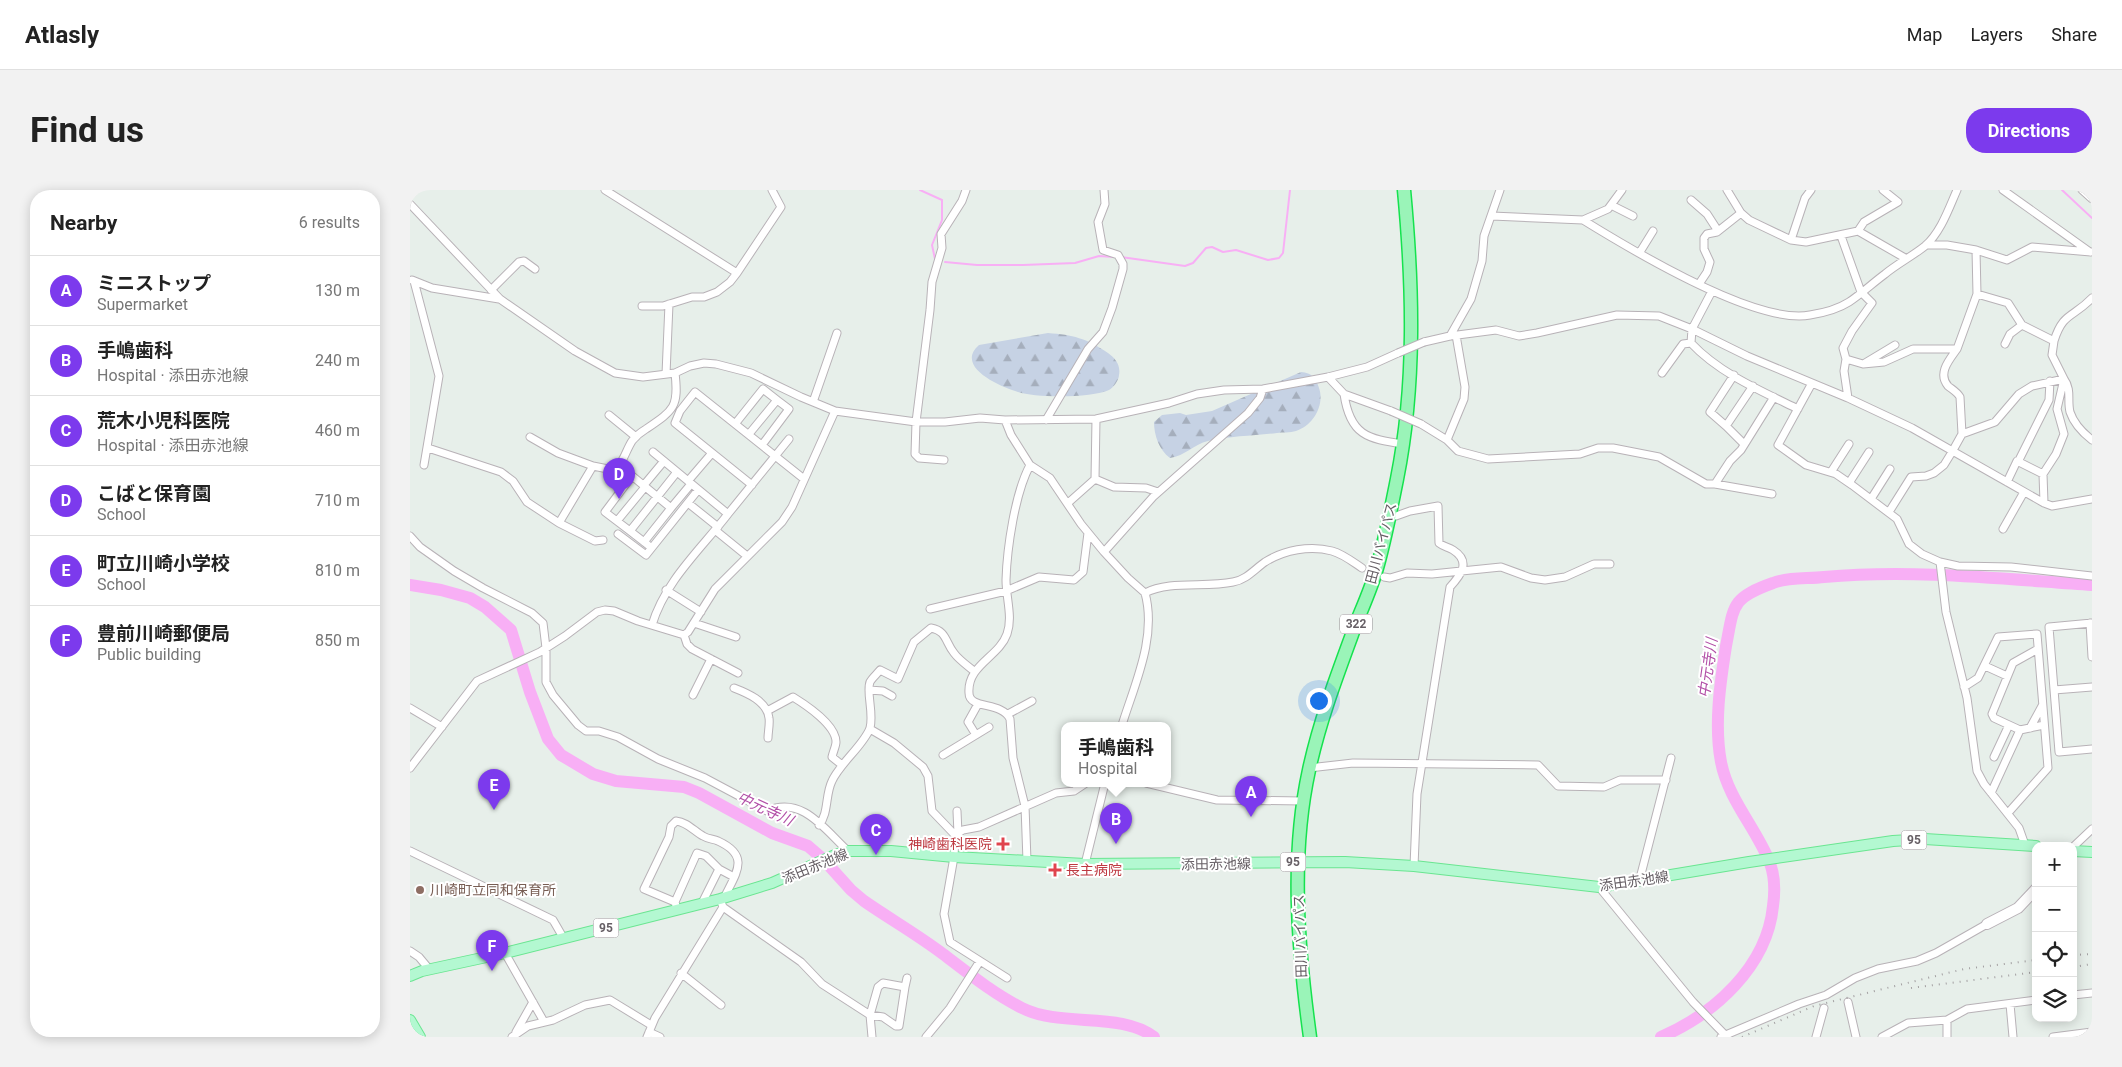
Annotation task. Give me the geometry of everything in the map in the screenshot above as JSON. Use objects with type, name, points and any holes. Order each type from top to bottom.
[{"type":"highway","name":"田川バイパス","points":[[1310,1037],[1300,962],[1298,861],[1303,801],[1309,768],[1328,702],[1377,570],[1404,444],[1411,375],[1410,296],[1404,190]]},
{"type":"main road","name":"添田赤池線","points":[[410,976],[429,969],[564,938],[676,906],[722,901],[772,883],[848,851],[890,851],[954,857],[1085,864],[1192,864],[1298,861],[1414,866],[1599,887],[1639,882],[1793,855],[1893,841],[1925,839],[2032,846]]},
{"type":"main road","points":[[2077,850],[2092,852]]},
{"type":"main road","points":[[1987,924],[2018,908],[2032,893]]},
{"type":"main road","points":[[410,1020],[420,1037]]},
{"type":"street","points":[[605,190],[737,274]]},
{"type":"street","points":[[642,306],[663,306],[692,297],[704,297],[717,292],[730,282],[781,207],[772,190]]},
{"type":"street","points":[[960,190],[962,201]]},
{"type":"street","points":[[944,460],[919,458],[915,454],[916,422],[932,282],[942,248],[941,234],[962,201],[966,190]]},
{"type":"street","points":[[1046,420],[1088,349],[1103,332],[1123,269],[1123,264],[1119,257],[1103,250],[1098,222],[1105,204],[1104,190]]},
{"type":"street","points":[[1447,440],[1464,400],[1465,387],[1453,335],[1471,299],[1482,261],[1484,236],[1500,190]]},
{"type":"street","points":[[1492,216],[1583,220],[1608,209],[1622,190]]},
{"type":"street","points":[[1727,190],[1741,213],[1749,220],[1791,240],[1806,242],[1858,231],[1864,222],[1898,202],[1883,190]]},
{"type":"street","points":[[1791,240],[1805,198],[1811,190]]},
{"type":"street","points":[[1583,220],[1712,291],[1770,313],[1809,316],[1850,302],[1905,258],[1926,245],[1944,219],[1957,190]]},
{"type":"street","points":[[2003,190],[2091,253]]},
{"type":"street","points":[[2085,191],[2092,199]]},
{"type":"street","points":[[1691,200],[1707,214],[1718,231]]},
{"type":"street","points":[[410,204],[500,299],[575,351],[615,373],[643,377],[675,372],[697,364],[716,364],[751,373],[835,411],[916,422],[945,422],[980,418],[1005,420],[1096,420],[1169,403],[1197,394],[1224,390],[1263,389],[1328,377],[1367,367],[1424,342],[1453,335],[1496,330],[1519,336],[1617,315],[1659,316],[1692,329],[1747,356],[1848,398],[1912,428],[2044,503],[2052,506],[2092,499]]},
{"type":"street","points":[[1611,205],[1633,216]]},
{"type":"street","points":[[1699,284],[1710,262],[1704,249],[1704,238],[1707,234],[1718,231],[1741,213]]},
{"type":"street","points":[[1640,252],[1653,231]]},
{"type":"street","points":[[1858,231],[1905,258]]},
{"type":"street","points":[[1841,236],[1861,292],[1872,303],[1844,348],[1846,360],[1844,371],[1848,398]]},
{"type":"street","points":[[1926,245],[1947,245],[1976,250],[2007,260],[2032,247],[2091,253]]},
{"type":"street","points":[[1889,512],[1911,477],[1926,476],[1934,473],[1944,465],[1962,434],[1960,398],[1957,392],[1947,384],[1943,375],[1945,366],[1957,349],[1977,294],[1976,250]]},
{"type":"street","points":[[491,290],[519,262],[524,261],[535,269]]},
{"type":"street","points":[[412,280],[432,288],[500,299]]},
{"type":"street","points":[[412,280],[439,376],[424,464]]},
{"type":"street","points":[[1712,291],[1692,329],[1691,343],[1701,354],[1734,375],[1798,409]]},
{"type":"street","points":[[1977,294],[2008,303],[2022,325],[2054,341]]},
{"type":"street","points":[[2092,298],[2083,308],[2065,318],[2058,328],[2052,355],[2069,386],[2070,413],[2080,431],[2092,440]]},
{"type":"street","points":[[666,374],[669,304]]},
{"type":"street","points":[[2005,344],[2010,334],[2022,325]]},
{"type":"street","points":[[813,402],[838,333]]},
{"type":"street","points":[[1662,373],[1683,344],[1691,343]]},
{"type":"street","points":[[1863,364],[1895,345]]},
{"type":"street","points":[[1846,360],[1863,364],[1884,362],[1913,349],[1957,349]]},
{"type":"street","points":[[530,437],[558,453],[593,466],[613,470],[620,466],[636,437],[668,414],[677,394],[675,372]]},
{"type":"street","points":[[1734,375],[1710,412],[1744,444]]},
{"type":"street","points":[[1328,377],[1344,394],[1421,424],[1447,440],[1458,450],[1488,459],[1580,454],[1598,448],[1613,448],[1658,457],[1672,463],[1706,484],[1772,494]]},
{"type":"street","points":[[1962,434],[1995,422],[2019,394],[2032,386],[2064,378]]},
{"type":"street","points":[[2044,503],[2043,474],[2056,454],[2064,434],[2057,409],[2064,378]]},
{"type":"street","points":[[2007,482],[2047,406],[2050,381]]},
{"type":"street","points":[[1812,383],[1778,445],[1806,465],[1831,472],[1889,512],[1897,519],[1909,544],[1922,554],[1940,565],[2011,567],[2092,576]]},
{"type":"street","points":[[1726,426],[1753,386]]},
{"type":"street","points":[[735,424],[763,389],[789,410],[762,445]]},
{"type":"street","points":[[1104,552],[1158,492],[1248,413],[1260,398],[1263,389]]},
{"type":"street","points":[[752,485],[675,423],[680,411],[695,392],[804,479]]},
{"type":"street","points":[[1344,394],[1347,412],[1366,436],[1375,440],[1404,444]]},
{"type":"street","points":[[1715,484],[1744,444],[1774,397]]},
{"type":"street","points":[[749,434],[777,400]]},
{"type":"street","points":[[684,635],[694,624],[715,589],[782,522],[792,507],[835,411]]},
{"type":"street","points":[[609,415],[636,437]]},
{"type":"street","points":[[1005,420],[1011,435],[1030,464],[1050,478],[1088,533],[1128,578],[1145,593],[1149,618],[1146,650],[1123,722]]},
{"type":"street","points":[[1068,503],[1095,479],[1096,420]]},
{"type":"street","points":[[652,624],[666,590],[790,439]]},
{"type":"street","points":[[1831,472],[1849,444]]},
{"type":"street","points":[[428,448],[501,472],[513,481],[527,502],[559,523],[595,541],[603,540]]},
{"type":"street","points":[[653,452],[728,514]]},
{"type":"street","points":[[1849,483],[1869,452]]},
{"type":"street","points":[[632,476],[605,512],[646,544],[712,453]]},
{"type":"street","points":[[617,521],[664,461]]},
{"type":"street","points":[[2018,462],[2043,474]]},
{"type":"street","points":[[1027,861],[1025,806],[1013,758],[1010,719],[1008,714],[998,708],[975,704],[968,693],[975,672],[980,664],[996,652],[1007,635],[1009,616],[1006,591],[1007,571],[1016,502],[1022,478],[1030,464]]},
{"type":"street","points":[[559,523],[593,466]]},
{"type":"street","points":[[620,466],[671,508]]},
{"type":"street","points":[[1871,499],[1890,469]]},
{"type":"street","points":[[630,531],[677,472]]},
{"type":"street","points":[[1095,479],[1114,487],[1146,488],[1158,492]]},
{"type":"street","points":[[618,534],[646,555],[698,490]]},
{"type":"street","points":[[2003,529],[2024,492]]},
{"type":"street","points":[[688,503],[747,556]]},
{"type":"street","points":[[1388,515],[1396,516],[1410,511],[1438,506],[1439,543],[1457,554],[1463,564],[1463,572],[1450,587],[1417,794],[1414,866]]},
{"type":"street","points":[[930,609],[1006,591],[1039,577],[1074,580],[1082,572],[1088,533]]},
{"type":"street","points":[[410,536],[420,547],[454,571],[482,588],[532,613],[542,623],[546,682],[553,695],[578,725],[586,731],[600,731],[618,737],[658,759],[704,778],[767,811],[777,806],[790,807],[807,812],[848,851]]},
{"type":"street","points":[[1145,593],[1155,588],[1171,586],[1196,586],[1234,582],[1266,562],[1284,553],[1297,550],[1332,550],[1362,568]]},
{"type":"street","points":[[1384,577],[1390,578],[1407,573],[1432,574],[1501,567],[1531,578],[1545,580],[1565,577],[1594,564],[1610,564]]},
{"type":"street","points":[[1940,565],[1946,612],[1964,687],[1977,771],[1991,793],[2019,828],[2025,845]]},
{"type":"street","points":[[666,590],[701,612]]},
{"type":"street","points":[[410,768],[477,681],[543,650],[597,612],[605,610],[684,635]]},
{"type":"street","points":[[2092,657],[2091,623],[2049,627],[2059,752],[2092,749]]},
{"type":"street","points":[[694,624],[736,637]]},
{"type":"street","points":[[820,825],[824,819],[828,790],[833,779],[870,729],[872,707],[869,690],[871,681],[880,670],[898,679],[914,642],[931,628],[945,634],[954,653],[975,672]]},
{"type":"street","points":[[1964,687],[1978,678],[1998,637],[2037,634],[2048,768],[2008,813]]},
{"type":"street","points":[[684,635],[686,644],[692,649],[738,673]]},
{"type":"street","points":[[2050,644],[2038,647],[2013,664],[1992,714],[1994,718],[2020,730],[2057,725]]},
{"type":"street","points":[[693,695],[711,659]]},
{"type":"street","points":[[1985,666],[2007,676]]},
{"type":"street","points":[[2054,690],[2092,687]]},
{"type":"street","points":[[734,688],[749,694],[767,711],[769,717],[768,738]]},
{"type":"street","points":[[869,690],[883,691],[892,696]]},
{"type":"street","points":[[767,711],[793,697],[811,709],[830,727],[836,740],[832,757],[842,765]]},
{"type":"street","points":[[1008,714],[1032,701]]},
{"type":"street","points":[[976,735],[968,722],[978,704]]},
{"type":"street","points":[[2030,728],[2043,706]]},
{"type":"street","points":[[410,708],[442,726]]},
{"type":"street","points":[[1994,757],[2009,725]]},
{"type":"street","points":[[943,755],[989,727]]},
{"type":"street","points":[[870,729],[894,743],[923,768],[928,776],[932,811],[956,834]]},
{"type":"street","points":[[1991,793],[2020,730]]},
{"type":"street","points":[[1639,882],[1671,758]]},
{"type":"street","points":[[1309,768],[1353,763],[1538,765],[1558,786],[1604,787],[1620,780],[1666,780]]},
{"type":"street","points":[[956,834],[963,830],[980,827],[1056,793],[1074,791],[1080,787]]},
{"type":"street","points":[[1085,864],[1104,787]]},
{"type":"street","points":[[1163,787],[1217,800],[1303,801]]},
{"type":"street","points":[[957,810],[954,857],[944,914],[950,942],[1007,978]]},
{"type":"street","points":[[649,1032],[722,901],[734,877],[740,864],[732,848],[716,840],[705,838],[681,822],[676,821],[671,826],[669,837],[644,889],[676,906],[697,853],[706,856],[719,869],[734,877]]},
{"type":"street","points":[[2077,845],[2092,829]]},
{"type":"street","points":[[410,851],[553,920],[564,938]]},
{"type":"street","points":[[702,903],[719,869]]},
{"type":"street","points":[[1599,887],[1693,1002],[1724,1036],[1799,1004],[1826,995],[1855,978],[1936,953],[1987,924]]},
{"type":"street","points":[[722,901],[801,962],[822,984],[870,1015],[883,1017],[896,1026],[899,1026],[907,978]]},
{"type":"street","points":[[410,951],[420,957],[429,969]]},
{"type":"street","points":[[505,953],[543,1020]]},
{"type":"street","points":[[926,1037],[950,1008],[980,961]]},
{"type":"street","points":[[681,973],[721,1005]]},
{"type":"street","points":[[872,1037],[870,1015],[878,987],[883,984],[905,987]]},
{"type":"street","points":[[2077,995],[2092,994]]},
{"type":"street","points":[[515,1036],[543,1020],[553,1020],[584,1005],[610,1000],[649,1032],[660,1037]]},
{"type":"street","points":[[1882,1037],[1908,1024],[1947,1020],[1967,1009],[2032,1001]]},
{"type":"street","points":[[515,1036],[533,1002]]},
{"type":"street","points":[[1848,1002],[1856,1037]]},
{"type":"street","points":[[2010,1004],[2013,1037]]},
{"type":"street","points":[[1816,1037],[1824,1008]]},
{"type":"street","points":[[1947,1020],[1947,1037]]},
{"type":"street","points":[[2053,1037],[2092,1032]]},
{"type":"green space","points":[[1048,333],[1079,338],[1111,355],[1119,368],[1119,377],[1114,386],[1101,393],[1090,395],[1026,394],[992,381],[976,368],[972,361],[973,353],[979,345]]},
{"type":"green space","points":[[1301,372],[1311,375],[1315,379],[1320,395],[1319,408],[1308,425],[1291,432],[1208,441],[1170,458],[1160,447],[1156,437],[1154,422],[1162,415],[1180,413],[1186,415],[1212,411]]},
{"type":"waterway","points":[[920,190],[942,200],[942,220],[932,245],[935,259]]},
{"type":"waterway","points":[[1121,257],[1185,266],[1193,263],[1206,248],[1212,247],[1223,252],[1236,250],[1268,260],[1279,258],[1283,253],[1290,190]]},
{"type":"waterway","points":[[2062,190],[2092,218]]},
{"type":"waterway","points":[[945,262],[977,265],[1023,265],[1075,263],[1099,256],[1114,257]]},
{"type":"waterway","name":"中元寺川","points":[[1661,1037],[1700,1015],[1735,986],[1749,968],[1769,928],[1774,895],[1773,874],[1770,863],[1730,788],[1721,762],[1719,748],[1718,719],[1724,660],[1733,612],[1742,599],[1759,588],[1785,580],[1857,575],[1924,574],[2092,585]]},
{"type":"waterway","name":"中元寺川","points":[[410,585],[441,590],[470,598],[485,607],[511,630],[530,692],[548,739],[561,755],[593,774],[616,781],[684,787],[699,793],[772,833],[808,846],[864,901],[933,947],[991,990],[1022,1008],[1038,1014],[1055,1017],[1125,1024],[1140,1029],[1154,1037]]},
{"type":"railway","points":[[2077,955],[2092,954]]},
{"type":"railway","points":[[1742,1037],[1814,1006],[1964,969],[2032,960]]},
{"type":"railway","points":[[2077,966],[2092,964]]},
{"type":"railway","points":[[1911,988],[2032,973]]},
{"type":"place","name":"こばと保育園","points":[[619,499]]},
{"type":"place","name":"町立川崎小学校","points":[[494,810]]},
{"type":"place","name":"ミニストップ","points":[[1251,817]]},
{"type":"place","name":"神崎歯科医院","points":[[1003,844]]},
{"type":"place","name":"手嶋歯科","points":[[1116,844]]},
{"type":"place","name":"荒木小児科医院","points":[[876,855]]},
{"type":"place","name":"長主病院","points":[[1055,870]]},
{"type":"place","name":"川崎町立同和保育所","points":[[420,890]]},
{"type":"place","name":"豊前川崎郵便局","points":[[492,971]]}]
